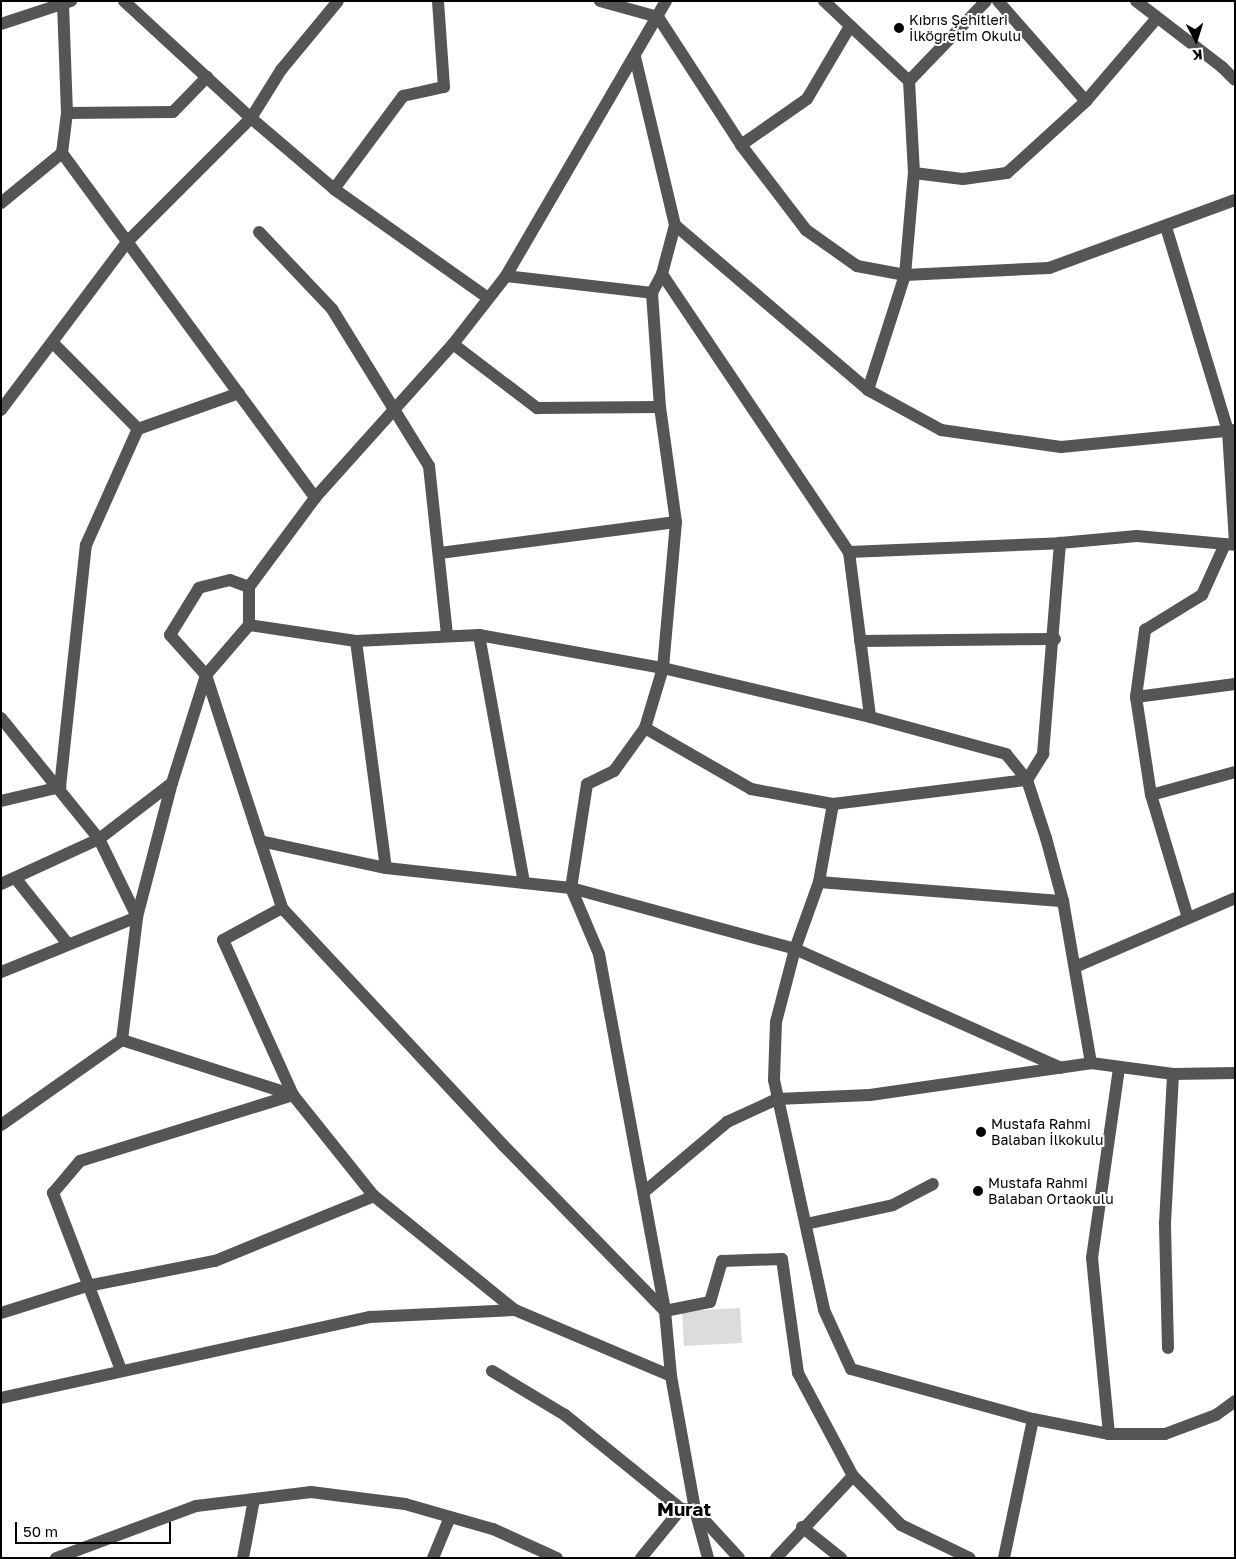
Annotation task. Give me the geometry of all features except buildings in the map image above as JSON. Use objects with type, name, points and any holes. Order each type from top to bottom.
[{"type":"street","points":[[124,1],[251,118],[334,189],[488,298]]},
{"type":"street","points":[[1,410],[54,344],[128,241],[251,118],[281,70],[338,1]]},
{"type":"street","points":[[334,189],[404,96],[444,87],[438,1]]},
{"type":"street","points":[[600,1],[658,17],[741,145],[806,230],[857,266],[904,275],[1049,268],[1166,227],[1235,200]]},
{"type":"street","points":[[1,1125],[122,1040],[136,917],[172,783],[206,675],[249,625],[249,587],[315,498],[452,344],[506,276],[666,1]]},
{"type":"street","points":[[824,1],[849,28],[909,81],[914,173],[904,275],[868,390]]},
{"type":"street","points":[[909,81],[986,1]]},
{"type":"street","points":[[998,1],[1086,101]]},
{"type":"street","points":[[1136,1],[1222,67],[1235,80]]},
{"type":"street","points":[[1,24],[67,3],[67,113],[62,153],[1,203]]},
{"type":"street","points":[[914,173],[963,179],[1007,173],[1086,101],[1157,18]]},
{"type":"street","points":[[741,145],[807,99],[849,28]]},
{"type":"street","points":[[634,57],[675,225],[662,274],[652,293],[660,407],[676,522],[663,668],[645,728],[614,772],[586,784],[572,888],[599,954],[665,1311],[671,1376],[696,1510],[708,1558]]},
{"type":"street","points":[[1222,67],[1235,61]]},
{"type":"street","points":[[67,113],[172,112],[207,77]]},
{"type":"street","points":[[62,153],[315,498]]},
{"type":"street","points":[[675,225],[868,390],[941,430],[1061,447],[1232,431]]},
{"type":"street","points":[[1166,227],[1232,431],[1232,544],[1202,595],[1145,630],[1136,697],[1151,795],[1188,918]]},
{"type":"street","points":[[259,232],[332,309],[395,407],[429,466],[440,553],[447,635]]},
{"type":"street","points":[[662,274],[849,552],[870,717]]},
{"type":"street","points":[[506,276],[652,293]]},
{"type":"street","points":[[54,344],[138,428]]},
{"type":"street","points":[[452,344],[537,408],[660,407]]},
{"type":"street","points":[[60,787],[86,545],[138,428],[239,393]]},
{"type":"street","points":[[440,553],[676,522]]},
{"type":"street","points":[[849,552],[1060,543],[1137,536],[1232,544]]},
{"type":"street","points":[[1027,780],[1043,754],[1055,639],[1060,543]]},
{"type":"street","points":[[249,587],[230,580],[199,588],[170,635],[206,675],[282,908],[504,1145],[665,1311]]},
{"type":"street","points":[[249,625],[356,641],[447,635],[479,635],[663,668],[870,717],[1006,754],[1027,780],[1063,901],[1091,1063]]},
{"type":"street","points":[[479,635],[524,883]]},
{"type":"street","points":[[860,641],[1055,639]]},
{"type":"street","points":[[356,641],[386,868]]},
{"type":"street","points":[[1136,697],[1235,684]]},
{"type":"street","points":[[1,718],[60,787],[99,838],[136,917]]},
{"type":"street","points":[[645,728],[751,789],[832,804],[1027,780]]},
{"type":"street","points":[[1151,795],[1235,772]]},
{"type":"street","points":[[1,884],[16,879],[99,838],[172,783]]},
{"type":"street","points":[[1,801],[60,787]]},
{"type":"street","points":[[832,804],[819,882],[796,949],[776,1022],[774,1080],[824,1310],[851,1370],[1033,1419],[1108,1434],[1165,1434],[1216,1415],[1235,1400]]},
{"type":"street","points":[[260,841],[386,868],[572,888],[796,949],[1061,1068]]},
{"type":"street","points":[[16,879],[66,943]]},
{"type":"street","points":[[819,882],[1063,901]]},
{"type":"street","points":[[1075,967],[1235,898]]},
{"type":"street","points":[[282,908],[223,940],[293,1094],[374,1196],[515,1310],[671,1376]]},
{"type":"street","points":[[1,972],[66,943],[136,917]]},
{"type":"street","points":[[122,1040],[293,1094]]},
{"type":"street","points":[[644,1192],[727,1122],[777,1099],[870,1095],[1091,1063],[1173,1074],[1235,1073]]},
{"type":"street","points":[[1108,1434],[1092,1258],[1119,1068]]},
{"type":"street","points":[[1168,1348],[1165,1223],[1173,1074]]},
{"type":"street","points":[[121,1370],[87,1286],[53,1193],[80,1162],[293,1094]]},
{"type":"street","points":[[806,1224],[893,1205],[934,1184]]},
{"type":"street","points":[[1,1313],[87,1286],[215,1261],[374,1196]]},
{"type":"street","points":[[665,1311],[710,1302],[722,1261],[782,1259],[798,1373],[853,1476],[901,1525],[970,1558]]},
{"type":"street","points":[[1,1398],[121,1370],[370,1317],[515,1310]]},
{"type":"street","points":[[492,1371],[565,1415],[680,1509],[696,1510],[739,1558]]},
{"type":"street","points":[[1004,1558],[1033,1419]]},
{"type":"street","points":[[776,1558],[802,1527],[853,1476]]},
{"type":"street","points":[[56,1558],[196,1506],[311,1492],[405,1504],[493,1529],[557,1558]]},
{"type":"street","points":[[243,1558],[254,1499]]},
{"type":"street","points":[[641,1558],[680,1509]]},
{"type":"street","points":[[433,1558],[450,1517]]},
{"type":"street","points":[[802,1527],[842,1558]]},
{"type":"shaded area","points":[[740,1308],[742,1343],[684,1346],[682,1311]]},
{"type":"place","name":"Kıbrıs Şehitleri İlköğretim Okulu","points":[[899,28]]},
{"type":"place","name":"Mustafa Rahmi Balaban İlkokulu","points":[[981,1132]]},
{"type":"place","name":"Mustafa Rahmi Balaban Ortaokulu","points":[[978,1191]]},
{"type":"district","name":"Murat","points":[[684,1509]]}]
